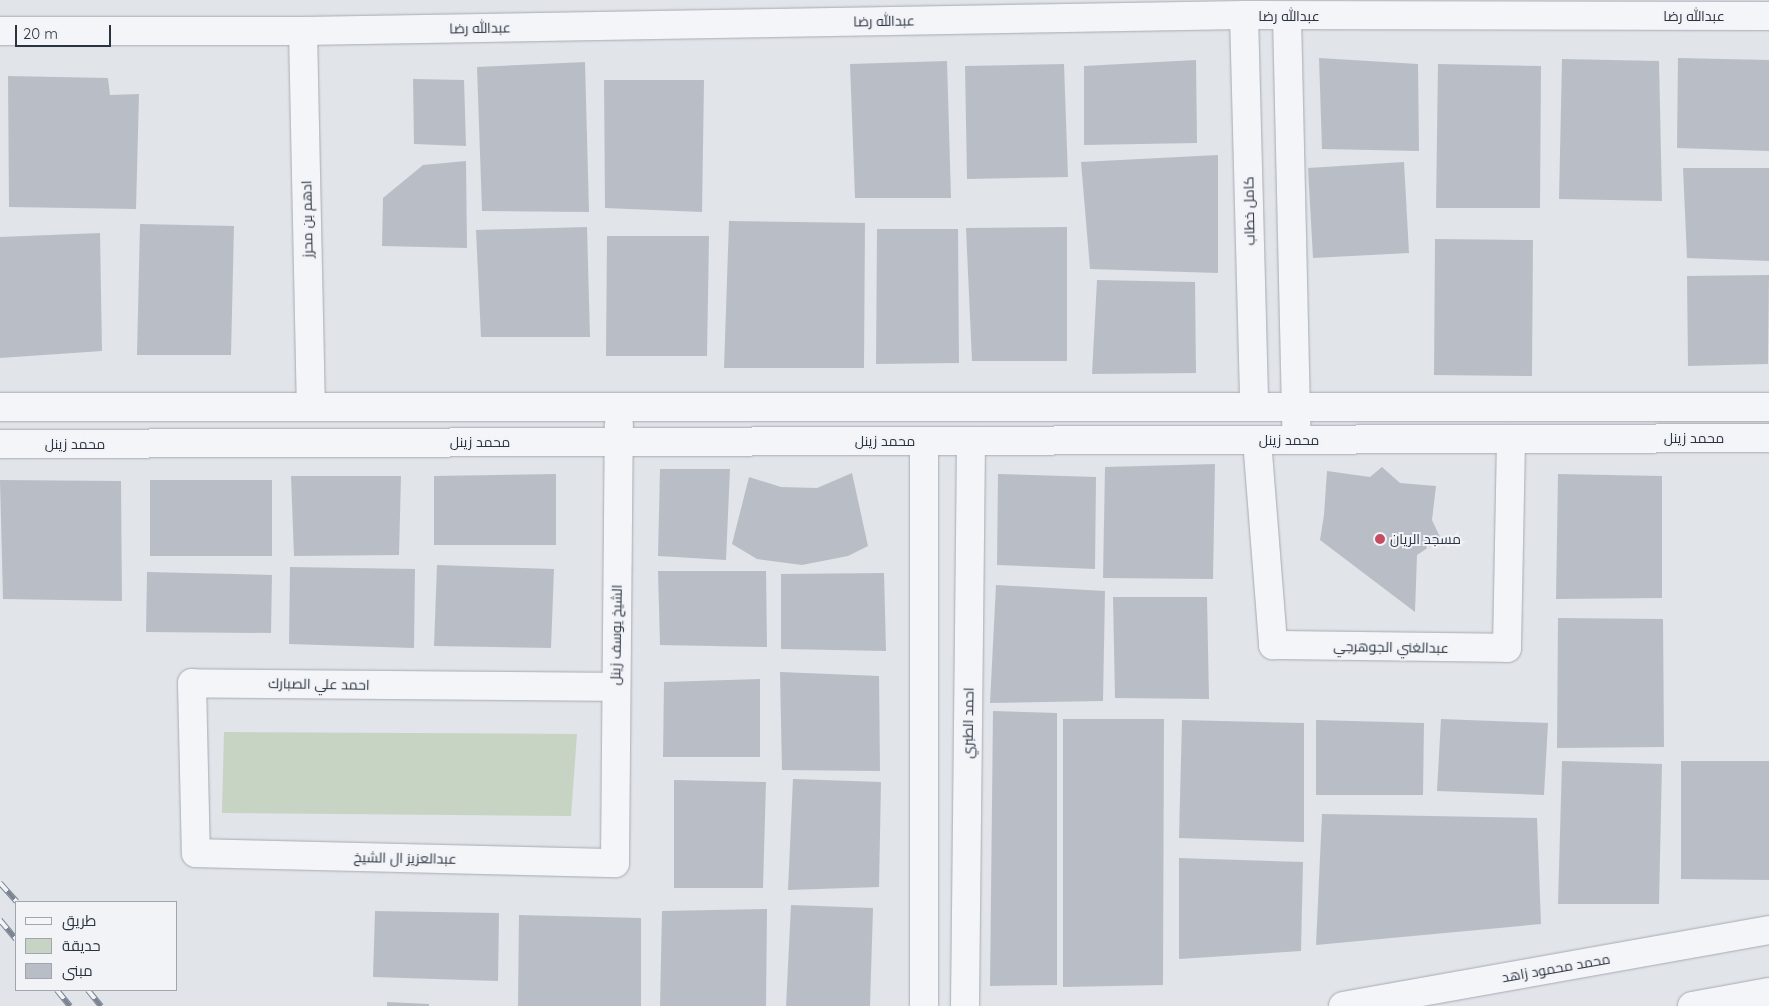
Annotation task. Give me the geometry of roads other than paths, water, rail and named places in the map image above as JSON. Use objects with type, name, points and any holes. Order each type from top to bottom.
[{"type":"street","name":"عبدالله رضا","points":[[0,31],[303,31],[1244,16],[1769,16]]},
{"type":"street","name":"كامل خطاب","points":[[1244,16],[1254,407]]},
{"type":"street","points":[[1287,16],[1297,440]]},
{"type":"street","name":"ادهم بن محرز","points":[[303,31],[312,407]]},
{"type":"street","points":[[0,407],[1769,407]]},
{"type":"street","name":"الشيخ يوسف زينل","points":[[614,863],[615,687],[620,442],[618,407]]},
{"type":"street","name":"محمد زينل","points":[[0,444],[1769,438]]},
{"type":"street","name":"عبدالغني الجوهرجي","points":[[1257,440],[1273,645],[1506,648],[1511,439]]},
{"type":"street","points":[[924,441],[924,1006]]},
{"type":"street","name":"احمد الطبري","points":[[965,1006],[971,441]]},
{"type":"street","name":"احمد علي الصبارك","points":[[196,852],[192,683],[615,687]]},
{"type":"street","name":"عبدالعزيز ال الشيخ","points":[[196,852],[614,863]]},
{"type":"street","name":"محمد محمود زاهد","points":[[1343,1006],[1769,930]]},
{"type":"street","points":[[1692,1006],[1769,992]]},
{"type":"railway","points":[[0,883],[16,901]]},
{"type":"railway","points":[[0,920],[15,938]]},
{"type":"railway","points":[[58,991],[70,1006]]},
{"type":"railway","points":[[89,991],[101,1006]]},
{"type":"place","name":"مسجد الريان","points":[[1380,539]]}]
